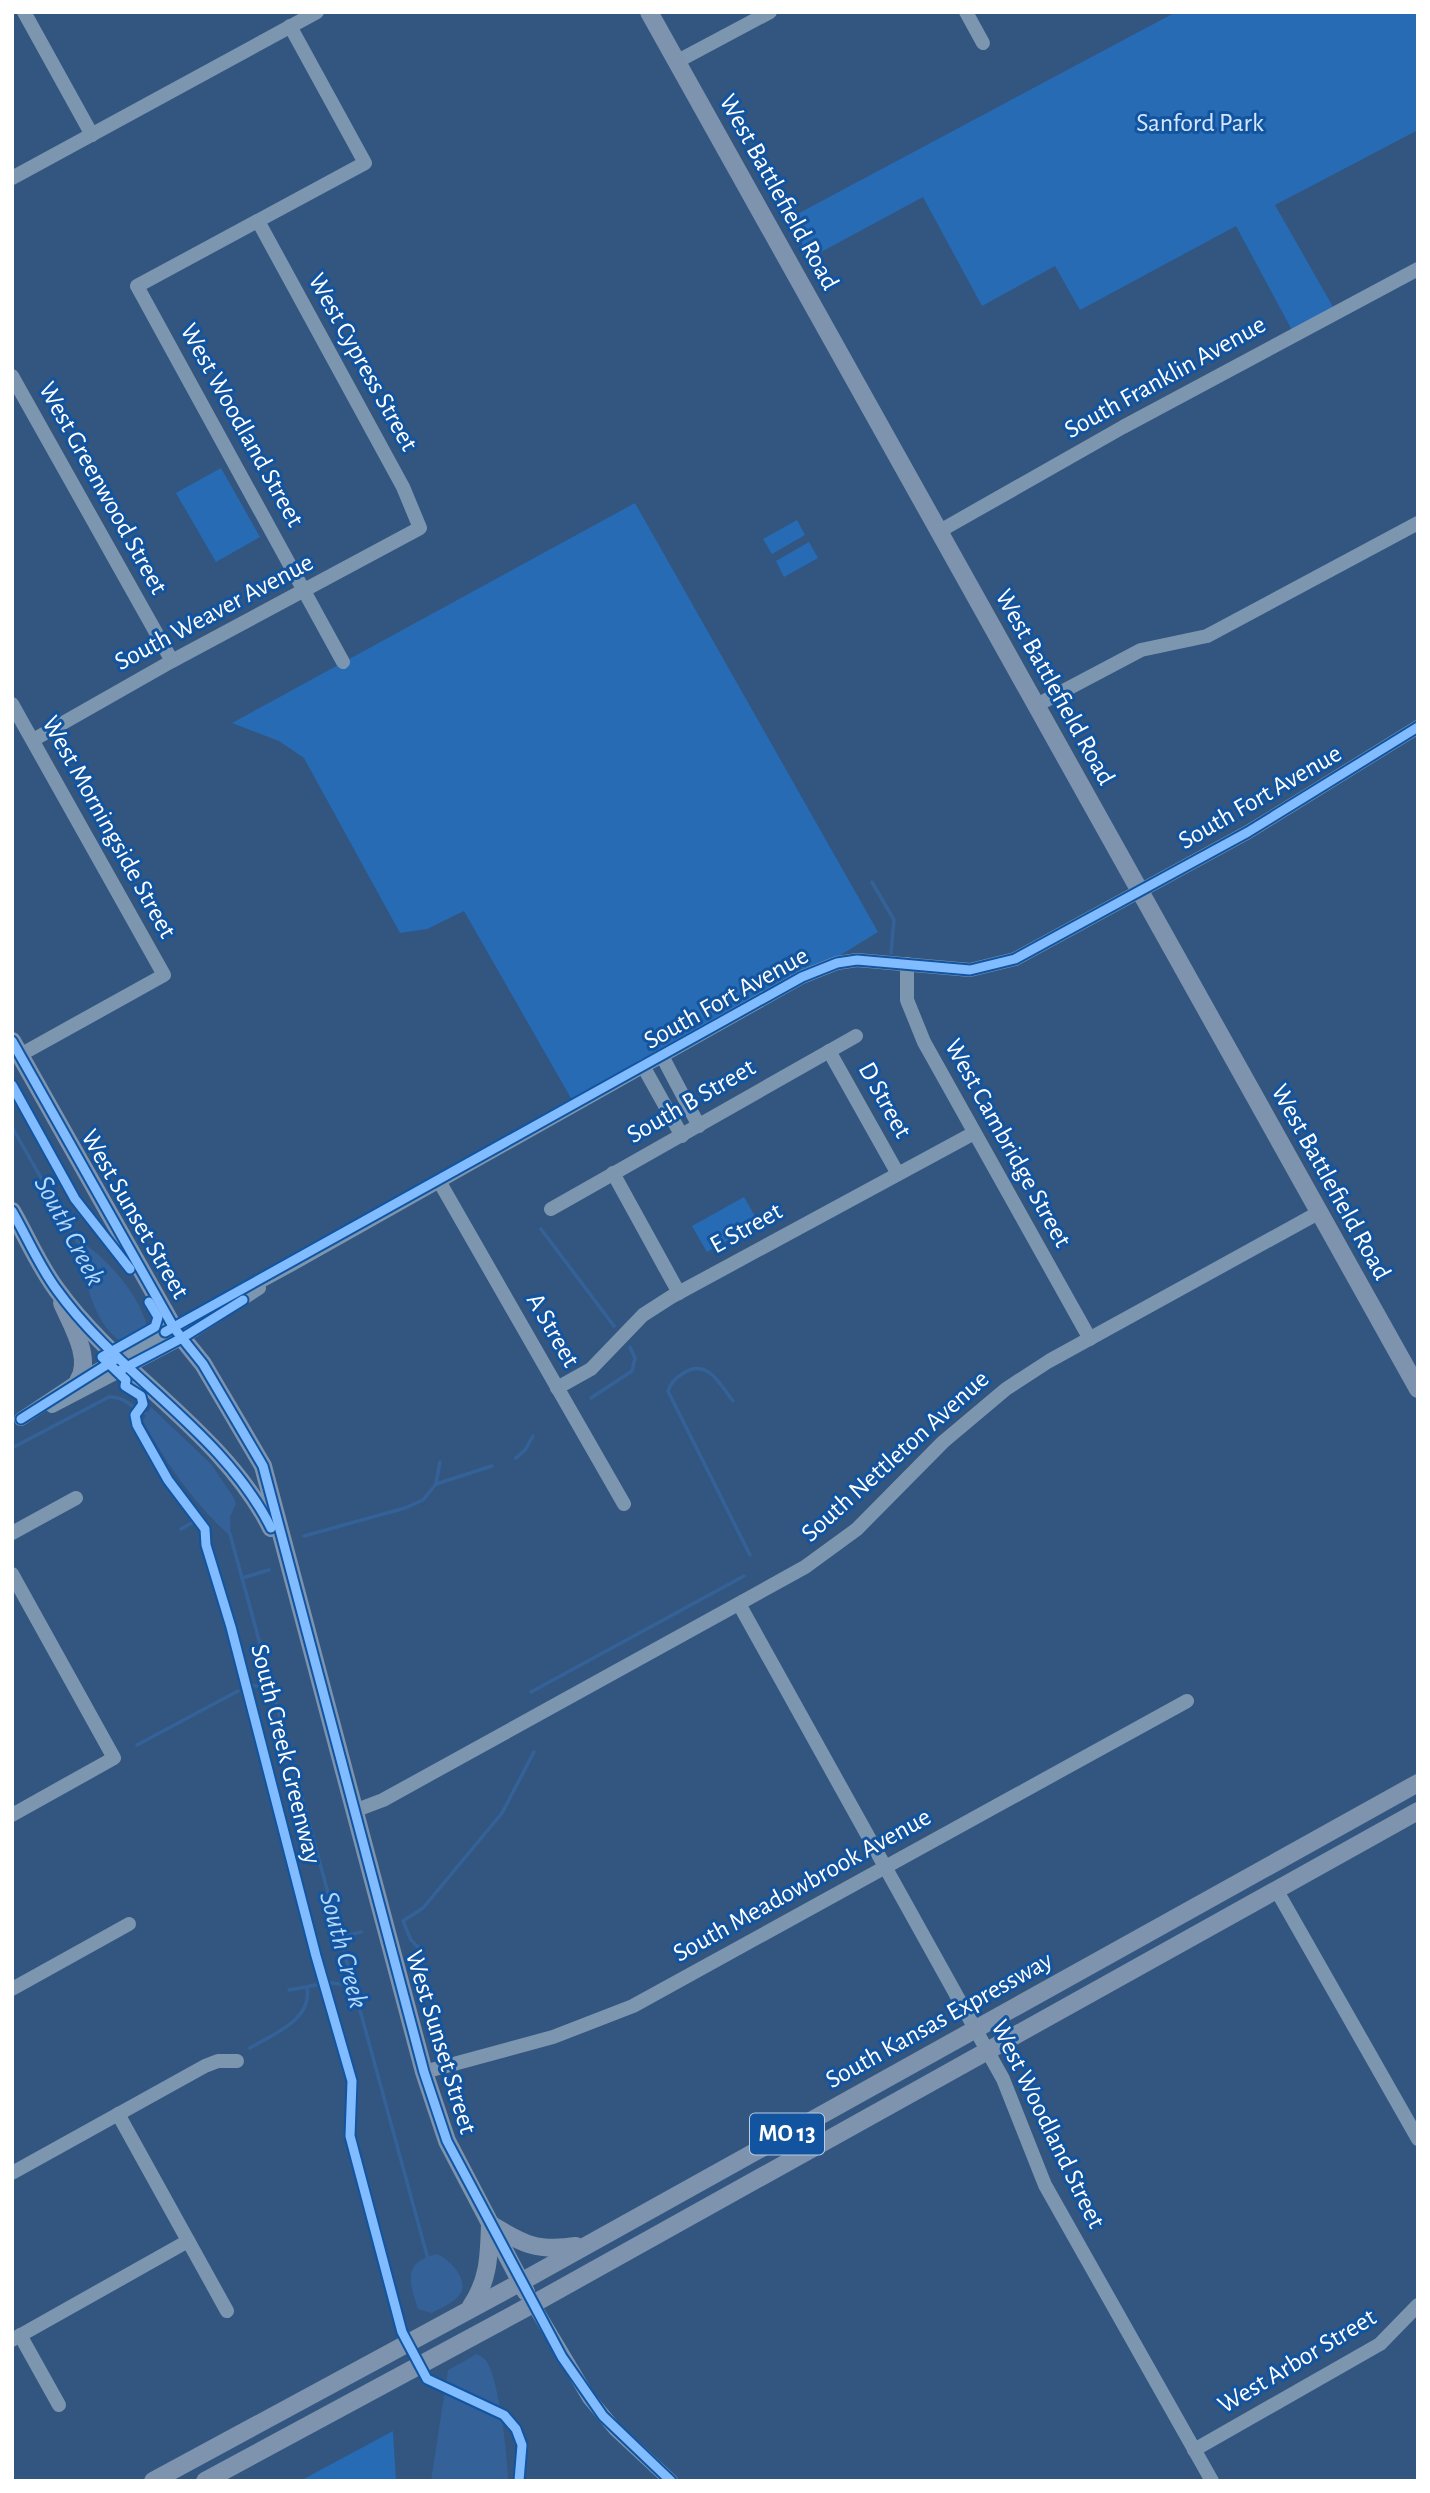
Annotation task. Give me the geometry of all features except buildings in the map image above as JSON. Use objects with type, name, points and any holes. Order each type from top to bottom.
[{"type":"main road","name":"West Battlefield Road","points":[[649,12],[1417,1390]]},
{"type":"main road","name":"West Sunset Street","points":[[16,1048],[178,1333],[203,1364],[263,1466],[424,2072],[447,2141],[533,2304]]},
{"type":"main road","name":"West Sunset Street","points":[[12,1211],[56,1290],[229,1467],[252,1495],[286,1559]]},
{"type":"main road","points":[[56,1290],[82,1352],[83,1369],[78,1381]]},
{"type":"main road","name":"South Kansas Expressway","points":[[153,2481],[521,2282],[1418,1783]]},
{"type":"main road","name":"South Kansas Expressway","points":[[205,2481],[533,2304],[1412,1816]]},
{"type":"main road","points":[[467,2311],[483,2288],[489,2259],[490,2224],[531,2247],[553,2249],[588,2245]]},
{"type":"street","points":[[24,12],[92,135]]},
{"type":"street","points":[[12,178],[317,12]]},
{"type":"street","points":[[676,62],[770,12]]},
{"type":"street","points":[[966,12],[983,43]]},
{"type":"street","points":[[258,221],[365,163],[290,26]]},
{"type":"street","name":"West Woodland Street","points":[[258,221],[137,286],[343,662]]},
{"type":"street","name":"West Cypress Street","points":[[258,221],[403,486],[420,528]]},
{"type":"street","name":"South Franklin Avenue","points":[[939,531],[1123,427],[1418,269]]},
{"type":"street","name":"West Greenwood Street","points":[[12,376],[172,661]]},
{"type":"street","points":[[1035,706],[1141,650],[1207,636],[1418,523]]},
{"type":"street","name":"South Weaver Avenue","points":[[33,740],[172,661],[420,528]]},
{"type":"street","name":"West Morningside Street","points":[[12,704],[164,975],[16,1048]]},
{"type":"street","name":"South Fort Avenue","points":[[17,1421],[178,1333],[240,1303],[292,1264],[818,969],[857,960],[970,970],[1008,961],[1248,832],[1418,727]]},
{"type":"street","name":"West Cambridge Street","points":[[907,964],[907,1000],[913,1020],[1090,1339]]},
{"type":"street","name":"South B Street","points":[[551,1209],[856,1036]]},
{"type":"street","name":"D Street","points":[[829,1051],[898,1174]]},
{"type":"street","points":[[662,1056],[699,1126]]},
{"type":"street","points":[[643,1066],[682,1136]]},
{"type":"street","name":"E Street","points":[[557,1388],[591,1369],[643,1315],[678,1293],[974,1133]]},
{"type":"street","points":[[613,1173],[678,1293]]},
{"type":"street","name":"A Street","points":[[439,1181],[624,1504]]},
{"type":"street","name":"South Nettleton Avenue","points":[[354,1811],[383,1800],[794,1574],[835,1547],[879,1509],[943,1442],[1027,1375],[1318,1213]]},
{"type":"street","name":"South Fort Avenue","points":[[17,1421],[78,1381],[124,1362]]},
{"type":"street","points":[[12,1533],[76,1499]]},
{"type":"street","points":[[12,1574],[114,1758],[12,1815]]},
{"type":"street","name":"West Woodland Street","points":[[740,1604],[1012,2097],[1045,2185],[1212,2481]]},
{"type":"street","name":"South Meadowbrook Avenue","points":[[424,2072],[553,2037],[625,2010],[1187,1701]]},
{"type":"street","points":[[1277,1891],[1418,2139]]},
{"type":"street","points":[[12,1989],[129,1924]]},
{"type":"street","points":[[12,2173],[205,2066],[218,2061],[237,2061]]},
{"type":"street","points":[[118,2115],[227,2311]]},
{"type":"street","points":[[59,2405],[16,2337],[188,2241]]},
{"type":"street","name":"West Sunset Street","points":[[533,2304],[589,2398],[615,2429],[671,2481]]},
{"type":"street","name":"West Arbor Street","points":[[1194,2450],[1380,2344],[1418,2305]]},
{"type":"green space","name":"Sanford Park","points":[[1176,12],[1418,12],[1418,130],[1275,205],[1333,307],[1292,330],[1236,226],[1080,310],[1055,266],[982,306],[923,197],[810,258],[788,219]]},
{"type":"green space","points":[[221,468],[260,537],[216,562],[176,493]]},
{"type":"green space","points":[[635,503],[878,932],[839,956],[797,973],[572,1100],[464,911],[427,929],[400,933],[304,758],[279,741],[232,723]]},
{"type":"green space","points":[[797,520],[805,535],[772,554],[763,539]]},
{"type":"green space","points":[[809,542],[818,558],[784,577],[776,561]]},
{"type":"green space","points":[[744,1197],[759,1223],[707,1252],[692,1226]]},
{"type":"green space","points":[[393,2431],[396,2481],[300,2481]]},
{"type":"shaded area","points":[[76,1239],[98,1254],[120,1277],[137,1303],[147,1327],[120,1341],[101,1320],[90,1294]]},
{"type":"shaded area","points":[[151,1407],[211,1464],[234,1498],[236,1504],[230,1517],[231,1537],[193,1497],[162,1453],[143,1421]]},
{"type":"shaded area","points":[[437,2254],[457,2271],[462,2288],[455,2300],[432,2313],[418,2309],[412,2290],[411,2274],[418,2262]]},
{"type":"shaded area","points":[[477,2354],[488,2364],[493,2375],[505,2440],[508,2481],[431,2481],[448,2370]]},
{"type":"waterway","points":[[872,882],[894,920],[891,953]]},
{"type":"waterway","name":"South Creek","points":[[12,1127],[77,1241]]},
{"type":"waterway","points":[[541,1229],[614,1326]]},
{"type":"waterway","points":[[591,1398],[632,1371],[635,1358],[630,1347]]},
{"type":"waterway","points":[[733,1401],[712,1374],[699,1369],[679,1376],[668,1391],[750,1555]]},
{"type":"waterway","points":[[12,1448],[109,1397],[121,1399],[149,1414]]},
{"type":"waterway","points":[[516,1458],[525,1450],[533,1436]]},
{"type":"waterway","points":[[436,1483],[440,1462]]},
{"type":"waterway","points":[[304,1536],[405,1508],[423,1500],[436,1484],[492,1466]]},
{"type":"waterway","points":[[181,1529],[200,1518]]},
{"type":"waterway","name":"South Creek","points":[[230,1534],[428,2259]]},
{"type":"waterway","points":[[242,1578],[269,1570]]},
{"type":"waterway","points":[[531,1692],[744,1576]]},
{"type":"waterway","points":[[251,1685],[272,1689]]},
{"type":"waterway","points":[[137,1745],[238,1691]]},
{"type":"waterway","points":[[420,1949],[411,1940],[403,1921],[423,1908],[502,1813],[534,1752]]},
{"type":"waterway","points":[[340,1937],[361,1932]]},
{"type":"waterway","points":[[330,1983],[351,1985]]},
{"type":"waterway","points":[[289,1990],[316,1985]]},
{"type":"waterway","points":[[250,2048],[298,2017],[307,1999],[307,1987]]},
{"type":"cycle path","points":[[165,1332],[802,977],[837,963],[857,960],[970,970],[1015,959],[1248,832],[1418,727]]},
{"type":"cycle path","points":[[12,1041],[174,1328],[203,1364],[263,1466],[424,2072],[447,2141],[562,2357],[603,2416],[671,2481]]},
{"type":"cycle path","points":[[12,1085],[75,1199],[130,1269]]},
{"type":"cycle path","points":[[12,1211],[51,1281],[82,1321],[199,1433],[251,1494],[271,1528]]},
{"type":"cycle path","points":[[119,1371],[182,1338],[243,1300]]},
{"type":"cycle path","name":"South Creek Greenway","points":[[149,1302],[158,1317],[155,1327],[102,1357],[126,1380],[125,1386],[141,1396],[143,1404],[135,1415],[137,1425],[168,1480],[205,1529],[206,1545],[231,1627],[316,1956],[352,2081],[350,2136],[402,2332],[427,2379],[504,2415],[516,2429],[522,2445],[519,2481]]},
{"type":"cycle path","points":[[21,1419],[116,1359]]}]
